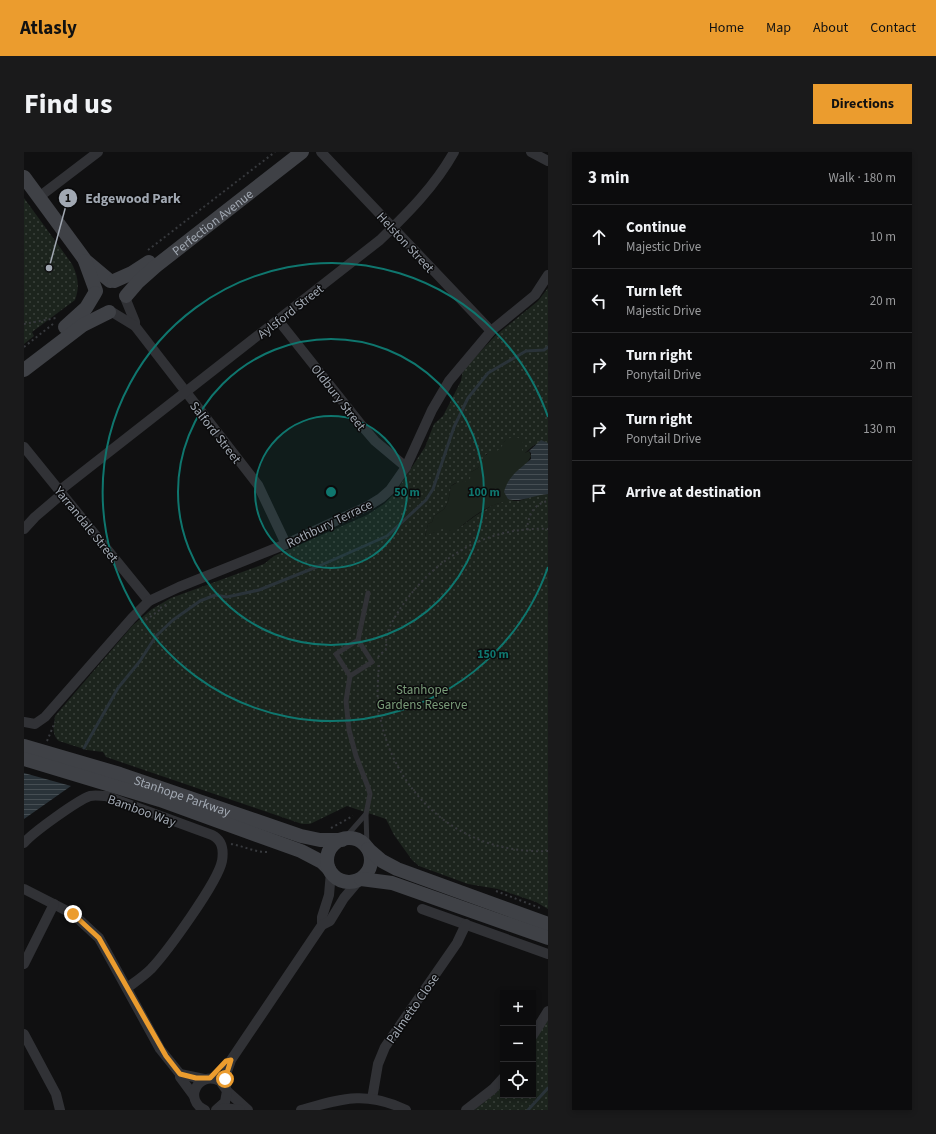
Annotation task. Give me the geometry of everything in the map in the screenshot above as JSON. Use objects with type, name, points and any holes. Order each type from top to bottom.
[{"type":"main road","name":"Perfection Avenue","points":[[112,281],[142,267],[290,152]]},
{"type":"main road","name":"Perfection Avenue","points":[[126,298],[138,282],[156,266],[302,152]]},
{"type":"main road","points":[[24,177],[84,260],[96,292],[97,303],[104,310],[111,312]]},
{"type":"main road","points":[[24,370],[83,324],[121,308],[126,298],[122,285],[112,281],[84,260]]},
{"type":"main road","points":[[24,359],[77,318],[102,283],[112,281]]},
{"type":"main road","name":"Stanhope Parkway","points":[[24,746],[120,774],[300,836],[320,840],[343,840]]},
{"type":"main road","name":"Stanhope Parkway","points":[[24,759],[160,800],[301,851],[322,862],[330,870]]},
{"type":"main road","points":[[548,924],[396,869],[382,861],[356,840],[343,840],[332,847],[329,852],[328,863],[330,870],[344,881],[361,879],[392,884],[548,938]]},
{"type":"main road","points":[[361,879],[368,872],[371,863],[367,848]]},
{"type":"street","points":[[39,198],[98,152]]},
{"type":"street","name":"Helston Street","points":[[321,152],[491,331]]},
{"type":"street","name":"Aylsford Street","points":[[24,529],[61,492],[392,228],[436,181],[454,152]]},
{"type":"street","points":[[531,152],[547,159]]},
{"type":"street","name":"Rothbury Terrace","points":[[24,722],[35,724],[46,718],[132,618],[149,601],[179,587],[286,544],[368,506],[390,490],[406,467],[441,393],[466,359],[491,331],[535,295],[548,275]]},
{"type":"street","name":"Salford Street","points":[[126,298],[135,322],[135,326]]},
{"type":"street","name":"Salford Street","points":[[111,312],[135,326],[258,484],[286,544]]},
{"type":"street","name":"Oldbury Street","points":[[278,320],[375,441],[406,467]]},
{"type":"street","name":"Yarrandale Street","points":[[24,447],[149,601]]},
{"type":"street","name":"Bamboo Way","points":[[24,843],[32,834],[84,799],[98,795],[106,796],[212,835],[217,837],[222,844]]},
{"type":"street","points":[[127,988],[151,969],[211,886],[222,862],[222,844]]},
{"type":"street","points":[[322,925],[322,917],[329,895],[330,870]]},
{"type":"street","points":[[217,1110],[225,1102],[226,1074],[231,1060],[322,925],[330,921],[344,898],[361,879]]},
{"type":"street","points":[[24,889],[82,920],[99,938],[160,1049],[180,1074],[180,1077],[195,1102],[205,1110]]},
{"type":"street","points":[[24,964],[54,904]]},
{"type":"street","points":[[422,909],[548,954]]},
{"type":"street","name":"Palmetto Close","points":[[372,1099],[378,1064],[385,1047],[457,943],[466,924]]},
{"type":"street","points":[[536,1030],[548,1011]]},
{"type":"street","points":[[24,1034],[56,1094],[60,1110]]},
{"type":"street","points":[[195,1102],[196,1086],[226,1061],[231,1060]]},
{"type":"street","points":[[180,1074],[220,1081],[226,1089],[248,1110]]},
{"type":"street","points":[[466,1110],[494,1089],[500,1082]]},
{"type":"street","points":[[301,1110],[340,1099],[372,1099],[406,1110]]},
{"type":"street","points":[[217,1110],[225,1108],[240,1110]]},
{"type":"lane","points":[[350,676],[372,662],[358,640],[368,593]]},
{"type":"lane","points":[[358,640],[336,654],[350,676],[347,693],[348,720],[356,756],[370,794],[366,814],[367,848]]},
{"type":"lane","points":[[343,840],[366,814]]},
{"type":"path","points":[[143,254],[275,152]]},
{"type":"path","points":[[24,324],[62,318],[24,347]]},
{"type":"path","points":[[527,530],[528,520],[532,510],[541,503],[548,501]]},
{"type":"path","points":[[548,529],[527,530],[493,536],[470,545],[438,565],[418,585],[398,613],[386,638],[387,648],[377,656],[379,660],[378,703],[385,736],[396,763],[412,790],[434,812],[457,829],[490,843],[524,850],[548,850]]},
{"type":"path","points":[[142,623],[161,609]]},
{"type":"path","points":[[47,741],[56,720]]},
{"type":"path","points":[[327,829],[351,818],[356,813]]},
{"type":"path","points":[[222,844],[241,845],[262,853],[273,853]]},
{"type":"green space","points":[[24,198],[72,264],[76,273],[78,286],[75,300],[32,332],[34,336],[24,344]]},
{"type":"green space","name":"Stanhope Gardens Reserve","points":[[548,288],[548,443],[534,445],[525,453],[522,450],[523,441],[514,437],[509,438],[504,442],[497,451],[486,454],[478,468],[471,472],[470,479],[451,486],[448,502],[444,509],[434,516],[432,522],[428,524],[425,536],[442,529],[447,529],[450,535],[475,516],[493,505],[506,501],[519,501],[536,495],[548,494],[548,909],[536,902],[498,889],[468,884],[419,866],[412,860],[394,835],[386,819],[347,806],[310,824],[302,824],[106,757],[103,752],[87,750],[59,741],[56,738],[54,730],[55,716],[133,625],[152,609],[171,598],[264,564],[274,556],[367,515],[384,504],[395,493],[425,447],[434,424],[443,416],[461,381],[463,370],[495,336],[538,301]]},
{"type":"green space","points":[[527,419],[525,453],[529,451],[531,456],[508,499],[514,501],[496,504],[479,512],[450,536],[435,532],[425,537],[428,524],[432,522],[434,516],[444,509],[448,502],[451,486],[458,482],[462,482],[471,472],[478,468],[483,457],[504,442]]},
{"type":"green space","points":[[548,1020],[548,1110],[474,1110],[500,1088],[500,1098],[536,1098],[536,1038]]},
{"type":"shaded area","points":[[541,440],[548,443],[548,494],[517,500],[508,499],[504,492],[508,482],[515,473],[531,459],[531,453],[529,451]]},
{"type":"shaded area","points":[[24,773],[71,786],[24,819]]},
{"type":"waterway","points":[[84,748],[118,688],[140,661],[156,636],[173,620],[200,601],[215,595],[227,597],[259,590],[319,566],[387,536],[426,500],[433,489],[454,427],[468,398],[488,373],[526,351],[544,350],[548,347]]},
{"type":"waterway","points":[[528,1110],[548,1088]]},
{"type":"place","name":"Edgewood Park","points":[[49,268]]},
{"type":"route","points":[[73,914],[82,920],[99,938],[160,1049],[180,1074],[196,1078],[210,1078],[217,1073],[226,1061],[231,1060],[225,1079]]}]
